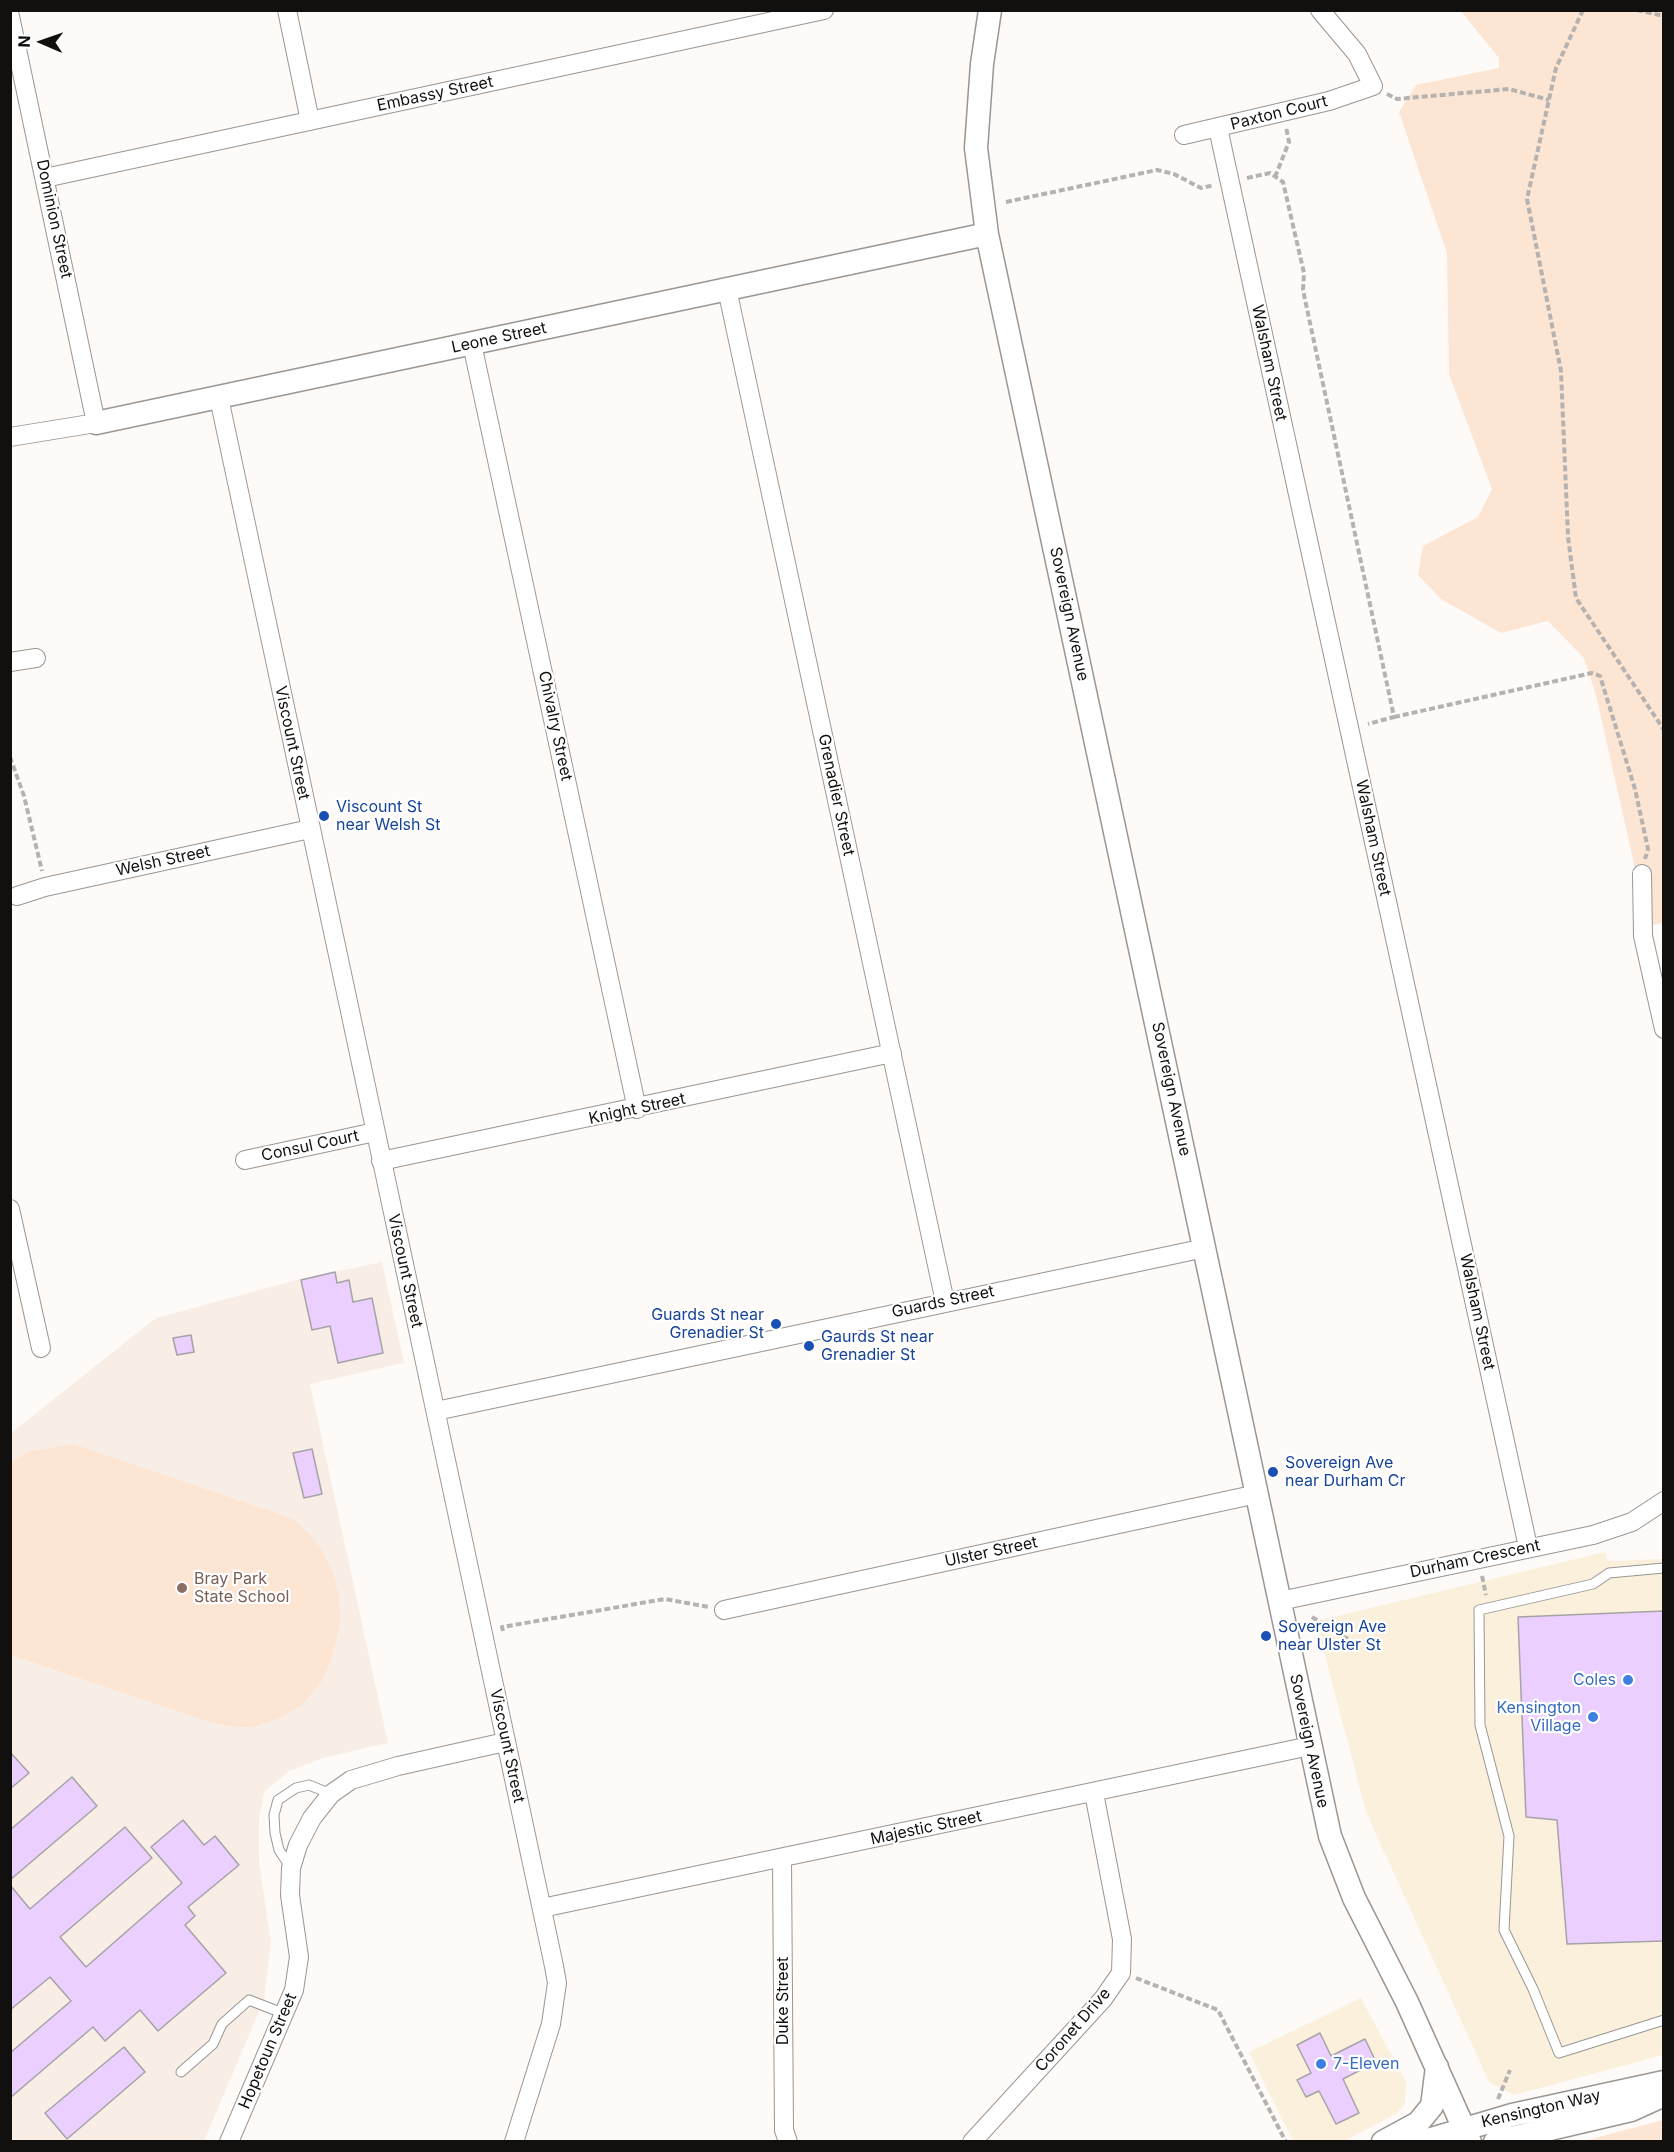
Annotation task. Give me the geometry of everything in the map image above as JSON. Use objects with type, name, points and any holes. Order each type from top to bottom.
[{"type":"street","points":[[287,10],[310,121]]},
{"type":"street","name":"Embassy Street","points":[[45,178],[824,10]]},
{"type":"street","name":"Sovereign Avenue","points":[[990,10],[982,64],[976,148],[987,234],[1330,1836],[1354,1898],[1468,2134]]},
{"type":"street","points":[[1320,10],[1357,54],[1373,86]]},
{"type":"street","name":"Dominion Street","points":[[10,16],[96,423]]},
{"type":"street","name":"Paxton Court","points":[[1184,135],[1329,101],[1373,86]]},
{"type":"street","name":"Walsham Street","points":[[1218,128],[1528,1547]]},
{"type":"street","name":"Leone Street","points":[[10,437],[96,423],[219,398],[987,234]]},
{"type":"street","name":"Grenadier Street","points":[[727,289],[945,1302]]},
{"type":"street","name":"Chivalry Street","points":[[472,344],[637,1109]]},
{"type":"street","name":"Viscount Street","points":[[219,398],[557,1983],[555,2004],[514,2142]]},
{"type":"street","points":[[10,662],[36,658]]},
{"type":"street","name":"Welsh Street","points":[[17,896],[45,887],[310,829]]},
{"type":"street","points":[[1642,873],[1643,936],[1664,1029]]},
{"type":"street","name":"Knight Street","points":[[381,1161],[637,1109],[892,1053]]},
{"type":"street","name":"Consul Court","points":[[245,1160],[375,1132]]},
{"type":"street","points":[[10,1209],[41,1348]]},
{"type":"street","name":"Guards Street","points":[[436,1411],[1205,1248]]},
{"type":"street","name":"Ulster Street","points":[[724,1610],[1257,1494]]},
{"type":"street","name":"Durham Crescent","points":[[1280,1601],[1593,1535],[1622,1525],[1664,1501]]},
{"type":"street","name":"Hopetoun Street","points":[[230,2142],[294,1990],[299,1957],[290,1895],[291,1868],[298,1845],[312,1818],[331,1794],[351,1780],[374,1772],[505,1742]]},
{"type":"street","name":"Majestic Street","points":[[542,1908],[1310,1746]]},
{"type":"street","name":"Coronet Drive","points":[[972,2142],[1103,1999],[1121,1973],[1122,1939],[1095,1793]]},
{"type":"street","name":"Duke Street","points":[[783,1859],[784,2130],[788,2142]]},
{"type":"street","points":[[1383,2142],[1418,2123],[1432,2106],[1436,2093],[1437,2066]]},
{"type":"street","name":"Kensington Way","points":[[1421,2142],[1468,2134],[1664,2082]]},
{"type":"street","name":"Kensington Way","points":[[1494,2142],[1631,2110],[1664,2095]]},
{"type":"lane","points":[[1664,1568],[1609,1573],[1593,1584],[1479,1610],[1480,1725],[1509,1836],[1504,1930],[1533,1989],[1559,2053],[1664,2020]]},
{"type":"lane","points":[[291,1868],[279,1850],[275,1833],[274,1815],[279,1800],[296,1788],[309,1785],[331,1794]]},
{"type":"lane","points":[[181,2072],[213,2044],[222,2024],[249,2000],[285,2014]]},
{"type":"path","points":[[1583,10],[1556,68],[1527,199],[1561,371],[1568,537],[1576,598],[1664,730]]},
{"type":"path","points":[[1637,10],[1664,16]]},
{"type":"path","points":[[1373,86],[1397,99],[1509,89],[1549,100]]},
{"type":"path","points":[[1275,177],[1289,142],[1286,124]]},
{"type":"path","points":[[1006,202],[1157,170],[1174,174],[1201,188],[1220,184]]},
{"type":"path","points":[[1243,179],[1270,173],[1283,182],[1304,273],[1303,290],[1394,717]]},
{"type":"path","points":[[1368,724],[1592,673],[1600,676],[1635,789],[1648,849],[1642,873]]},
{"type":"path","points":[[10,757],[33,830],[45,887]]},
{"type":"path","points":[[1478,1559],[1488,1608]]},
{"type":"path","points":[[504,1636],[502,1627],[665,1599],[724,1610]]},
{"type":"path","points":[[1312,1617],[1351,1641]]},
{"type":"path","points":[[1121,1973],[1218,2010],[1286,2142]]},
{"type":"shaded area","points":[[1461,11],[1663,11],[1663,923],[1648,926],[1596,695],[1584,658],[1548,621],[1501,633],[1441,599],[1418,575],[1423,546],[1478,517],[1492,489],[1449,374],[1447,253],[1399,112],[1416,85],[1499,68],[1499,58]]},
{"type":"shaded area","name":"Bray Park State School","points":[[382,1262],[404,1363],[310,1384],[388,1743],[323,1758],[289,1771],[264,1792],[259,1821],[259,1862],[271,1942],[264,2000],[204,2141],[11,2142],[11,1433],[156,1318],[300,1279]]},
{"type":"shaded area","points":[[73,1444],[295,1520],[308,1533],[321,1549],[333,1572],[339,1597],[340,1625],[331,1661],[321,1682],[302,1705],[277,1719],[253,1727],[235,1727],[210,1722],[11,1655],[11,1462],[28,1452]]},
{"type":"shaded area","points":[[1605,1552],[1608,1561],[1663,1559],[1663,2055],[1514,2095],[1489,2082],[1366,1812],[1316,1621]]},
{"type":"shaded area","name":"7-Eleven","points":[[1361,1998],[1406,2082],[1405,2104],[1396,2114],[1344,2141],[1293,2141],[1249,2052]]},
{"type":"shaded area","points":[[1663,2120],[1663,2141],[1584,2141]]},
{"type":"building","points":[[335,1272],[337,1283],[349,1280],[353,1302],[372,1298],[383,1353],[338,1363],[330,1326],[312,1330],[301,1280]]},
{"type":"building","points":[[191,1335],[194,1352],[177,1355],[173,1338]]},
{"type":"building","points":[[312,1449],[322,1494],[304,1498],[293,1453]]},
{"type":"building","name":"Kensington Village","points":[[1664,1611],[1664,1941],[1567,1944],[1557,1820],[1526,1817],[1518,1617]]},
{"type":"building","points":[[10,1752],[29,1773],[10,1789]]},
{"type":"building","points":[[72,1777],[97,1806],[10,1880],[10,1830]]},
{"type":"building","points":[[183,1820],[204,1845],[215,1836],[239,1865],[188,1907],[195,1916],[185,1925],[226,1973],[158,2031],[140,2010],[105,2041],[93,2027],[10,2098],[10,2053],[71,2001],[50,1977],[10,2010],[10,1885],[30,1909],[125,1827],[152,1858],[60,1937],[86,1967],[182,1883],[151,1847]]},
{"type":"building","points":[[1320,2033],[1331,2056],[1365,2039],[1376,2062],[1343,2079],[1359,2113],[1336,2124],[1319,2091],[1306,2097],[1297,2080],[1311,2073],[1297,2045]]},
{"type":"building","points":[[124,2047],[145,2072],[67,2139],[45,2113]]},
{"type":"place","name":"Viscount St near Welsh St","points":[[324,816]]},
{"type":"place","name":"Guards St near Grenadier St","points":[[776,1324]]},
{"type":"place","name":"Gaurds St near Grenadier St","points":[[809,1346]]},
{"type":"place","name":"Sovereign Ave near Durham Cr","points":[[1273,1472]]},
{"type":"place","name":"Bray Park State School","points":[[182,1588]]},
{"type":"place","name":"Sovereign Ave near Ulster St","points":[[1266,1636]]},
{"type":"place","name":"Coles","points":[[1628,1680]]},
{"type":"place","name":"Kensington Village","points":[[1593,1717]]},
{"type":"place","name":"7-Eleven","points":[[1321,2064]]}]
